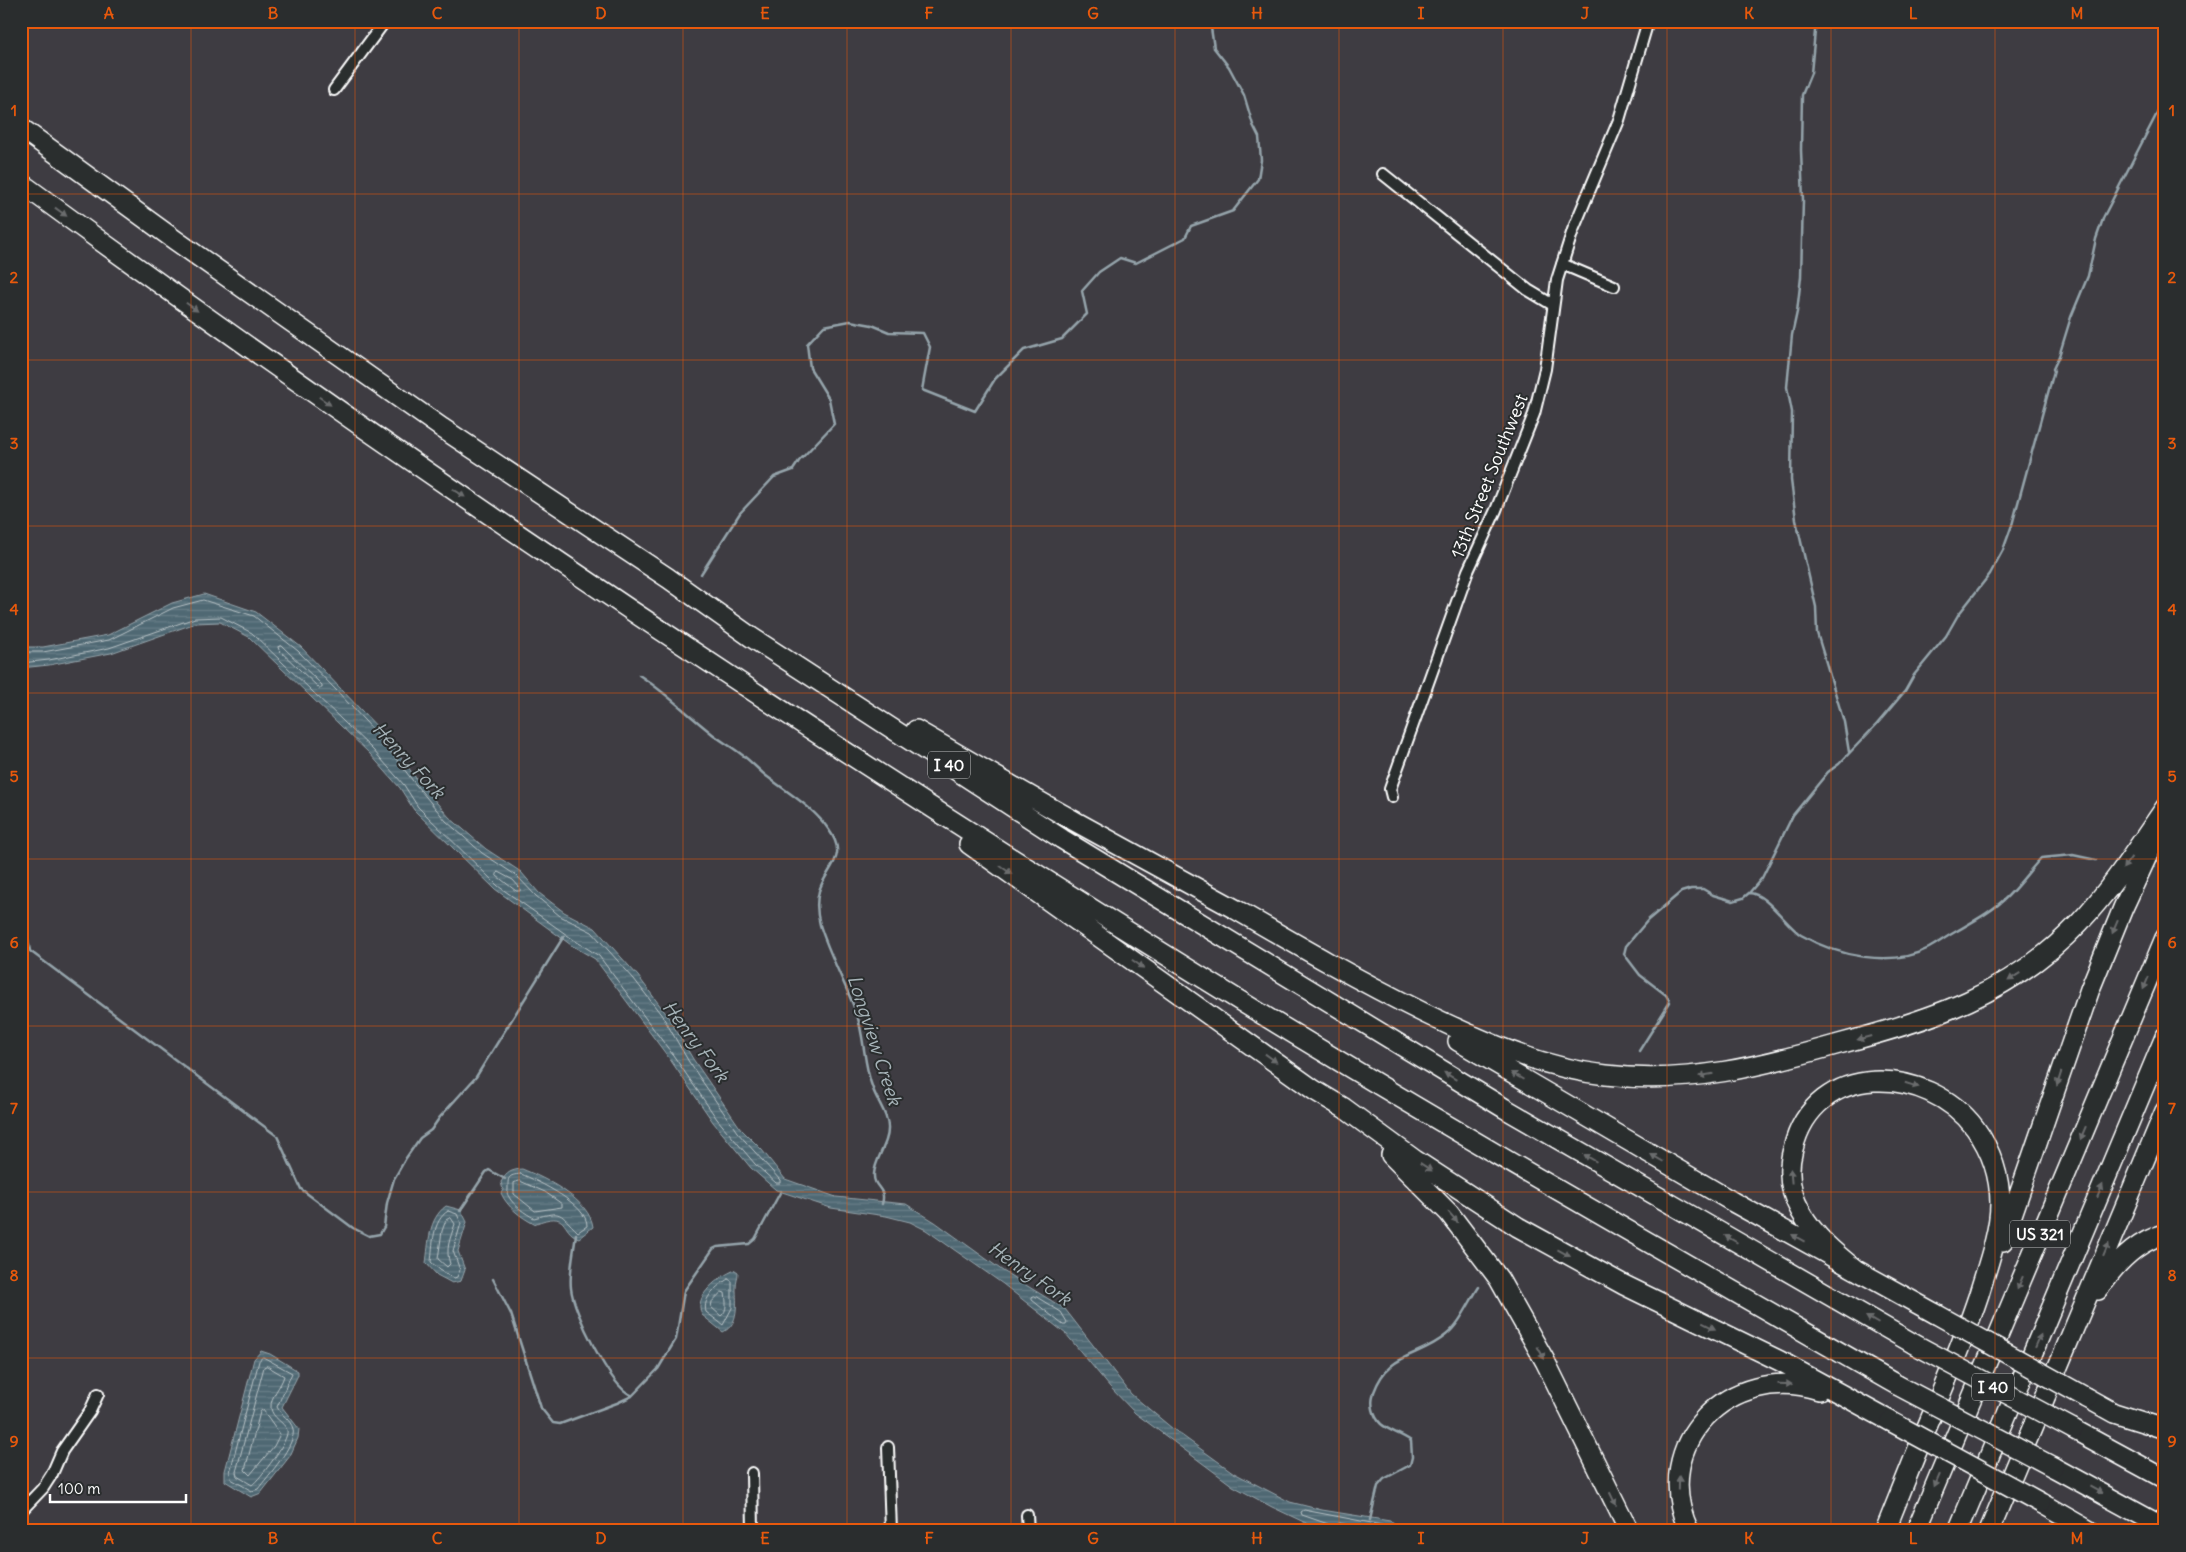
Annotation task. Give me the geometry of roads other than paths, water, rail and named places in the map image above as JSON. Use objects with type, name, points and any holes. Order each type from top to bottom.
[{"type":"highway","name":"I 40","points":[[21,128],[346,361],[521,481],[668,578],[760,643],[1062,839],[1504,1108],[1914,1344],[2165,1479]]},
{"type":"highway","name":"I 40","points":[[21,184],[388,445],[659,630],[1146,943],[1343,1064],[1567,1196],[1897,1385],[2165,1528]]},
{"type":"highway","points":[[668,578],[736,618],[859,697],[1078,823],[1372,987],[1485,1042],[1514,1053],[1572,1069],[1609,1076],[1695,1077],[1748,1068],[1908,1026],[1967,1003],[2012,979],[2045,955],[2078,924],[2111,885],[2165,808]]},
{"type":"highway","points":[[900,786],[917,806],[1314,1090],[1344,1108],[1415,1160],[1525,1231],[1624,1285],[1780,1361],[2090,1531]]},
{"type":"highway","points":[[1976,1303],[1993,1268],[2014,1212],[2077,1025],[2106,948],[2165,819]]},
{"type":"highway","name":"US 321","points":[[1916,1531],[2165,938]]},
{"type":"highway","points":[[1372,987],[1439,1030],[1593,1121],[1856,1270],[2165,1440]]},
{"type":"highway","name":"US 321","points":[[1958,1531],[2165,1037]]},
{"type":"highway","points":[[1856,1270],[1826,1244],[1801,1213],[1791,1184],[1790,1168],[1794,1143],[1799,1130],[1811,1112],[1832,1094],[1851,1085],[1871,1080],[1891,1080],[1908,1083],[1937,1096],[1963,1114],[1981,1136],[1995,1168],[2000,1194],[2000,1215],[1973,1316],[1907,1480],[1884,1531]]},
{"type":"highway","points":[[1314,1090],[1339,1114],[1380,1146],[1439,1202],[1465,1231],[1512,1301],[1545,1361],[1629,1531]]},
{"type":"highway","points":[[1991,1528],[2165,1112]]},
{"type":"highway","points":[[2068,1344],[2098,1290],[2115,1267],[2135,1248],[2165,1234]]},
{"type":"highway","points":[[1689,1531],[1679,1493],[1682,1462],[1693,1434],[1705,1417],[1717,1406],[1744,1390],[1780,1384],[1807,1386],[1842,1399],[1853,1400]]},
{"type":"highway","points":[[2114,1413],[2165,1429]]},
{"type":"highway","points":[[1876,1531],[1902,1476],[1914,1459]]},
{"type":"street","points":[[334,90],[385,21]]},
{"type":"street","name":"13th Street Southwest","points":[[1392,797],[1390,789],[1468,571],[1496,510],[1534,414],[1545,369],[1557,280],[1573,230],[1619,120],[1648,21]]},
{"type":"street","points":[[1383,174],[1528,290],[1553,305]]},
{"type":"street","points":[[1562,264],[1614,286]]},
{"type":"street","points":[[21,1511],[43,1488],[52,1474],[62,1451],[90,1411],[98,1394]]},
{"type":"street","points":[[888,1447],[891,1531]]},
{"type":"street","points":[[752,1473],[753,1531]]},
{"type":"street","points":[[1027,1515],[1028,1531]]},
{"type":"water","points":[[204,594],[256,612],[301,647],[382,732],[419,782],[449,817],[486,849],[521,872],[539,893],[564,912],[595,928],[638,976],[667,1015],[693,1059],[741,1129],[762,1150],[785,1179],[836,1197],[906,1204],[935,1222],[1003,1271],[1065,1309],[1131,1394],[1173,1429],[1234,1473],[1290,1502],[1322,1510],[1390,1521],[1403,1531],[1345,1531],[1308,1524],[1233,1486],[1135,1413],[1110,1387],[1066,1334],[1003,1284],[926,1230],[910,1222],[886,1216],[831,1208],[776,1190],[751,1168],[713,1122],[669,1058],[595,959],[571,945],[495,889],[414,810],[400,788],[370,754],[249,637],[220,622],[196,623],[111,653],[49,665],[21,668],[21,647],[43,647],[108,635],[172,603]]},
{"type":"water","points":[[522,1169],[554,1184],[575,1199],[590,1217],[593,1227],[579,1238],[573,1235],[559,1220],[546,1220],[534,1224],[515,1211],[501,1193],[503,1190],[501,1182],[510,1172]]},
{"type":"water","points":[[446,1206],[461,1210],[467,1222],[458,1251],[465,1270],[461,1281],[452,1283],[437,1275],[426,1263],[430,1232],[440,1211]]},
{"type":"water","points":[[735,1270],[738,1272],[735,1318],[732,1324],[723,1332],[702,1315],[701,1301],[704,1294],[715,1282]]},
{"type":"water","points":[[261,1351],[270,1354],[298,1371],[298,1375],[282,1407],[299,1429],[298,1438],[290,1456],[261,1493],[251,1497],[225,1481],[225,1471],[254,1359]]},
{"type":"waterway","name":"Longview Creek","points":[[701,574],[740,513],[774,477],[793,470],[799,461],[834,424],[829,399],[810,368],[807,344],[824,326],[850,321],[872,325],[889,332],[923,333],[930,347],[922,390],[975,411],[995,379],[1024,350],[1062,339],[1087,314],[1082,291],[1099,272],[1120,258],[1136,263],[1185,238],[1191,226],[1233,211],[1258,179],[1261,160],[1259,137],[1253,125],[1244,95],[1229,67],[1214,48],[1210,21]]},
{"type":"waterway","points":[[1816,21],[1811,73],[1802,95],[1801,150],[1803,200],[1801,277],[1792,335],[1787,387],[1792,412],[1791,480],[1796,520],[1816,607],[1817,633],[1844,722],[1849,752]]},
{"type":"waterway","points":[[1639,1051],[1670,1002],[1666,995],[1640,975],[1624,954],[1626,946],[1648,920],[1681,892],[1691,889],[1703,889],[1713,895],[1733,901],[1743,898],[1749,893],[1762,878],[1793,815],[1828,772],[1839,764],[1905,691],[1914,675],[1946,636],[1958,615],[1990,574],[2003,550],[2012,525],[2053,369],[2088,276],[2096,239],[2104,216],[2165,98]]},
{"type":"waterway","name":"Longview Creek","points":[[639,675],[667,695],[714,735],[809,808],[823,822],[835,840],[837,855],[819,891],[817,899],[818,912],[820,925],[832,958],[856,1012],[870,1080],[888,1122],[888,1133],[874,1174],[874,1179],[883,1194],[882,1204]]},
{"type":"waterway","points":[[1749,893],[1756,894],[1762,898],[1801,935],[1831,949],[1864,957],[1898,957],[1914,954],[1929,948],[1990,911],[2017,887],[2041,858],[2073,855],[2096,860]]},
{"type":"waterway","points":[[21,900],[30,951],[277,1136],[301,1189],[353,1228],[369,1236],[380,1234],[384,1227],[387,1203],[394,1179],[406,1158],[420,1138],[431,1130],[440,1117],[476,1077],[564,936]]},
{"type":"waterway","points":[[460,1211],[486,1172],[489,1170],[505,1179]]},
{"type":"waterway","points":[[493,1279],[511,1314],[541,1408],[553,1423],[560,1424],[632,1396],[658,1369],[676,1339],[684,1291],[713,1249],[749,1244],[755,1239],[781,1191]]},
{"type":"waterway","points":[[576,1234],[571,1274],[573,1299],[585,1330],[603,1363],[622,1389],[631,1395]]},
{"type":"waterway","points":[[1370,1520],[1378,1486],[1384,1479],[1410,1465],[1412,1457],[1411,1441],[1381,1424],[1374,1413],[1372,1405],[1373,1396],[1380,1379],[1387,1369],[1396,1362],[1446,1335],[1460,1319],[1479,1287]]},
{"type":"water label","name":"Henry Fork","points":[[409,760]]},
{"type":"water label","name":"Henry Fork","points":[[696,1041]]},
{"type":"water label","name":"Henry Fork","points":[[1030,1273]]}]
